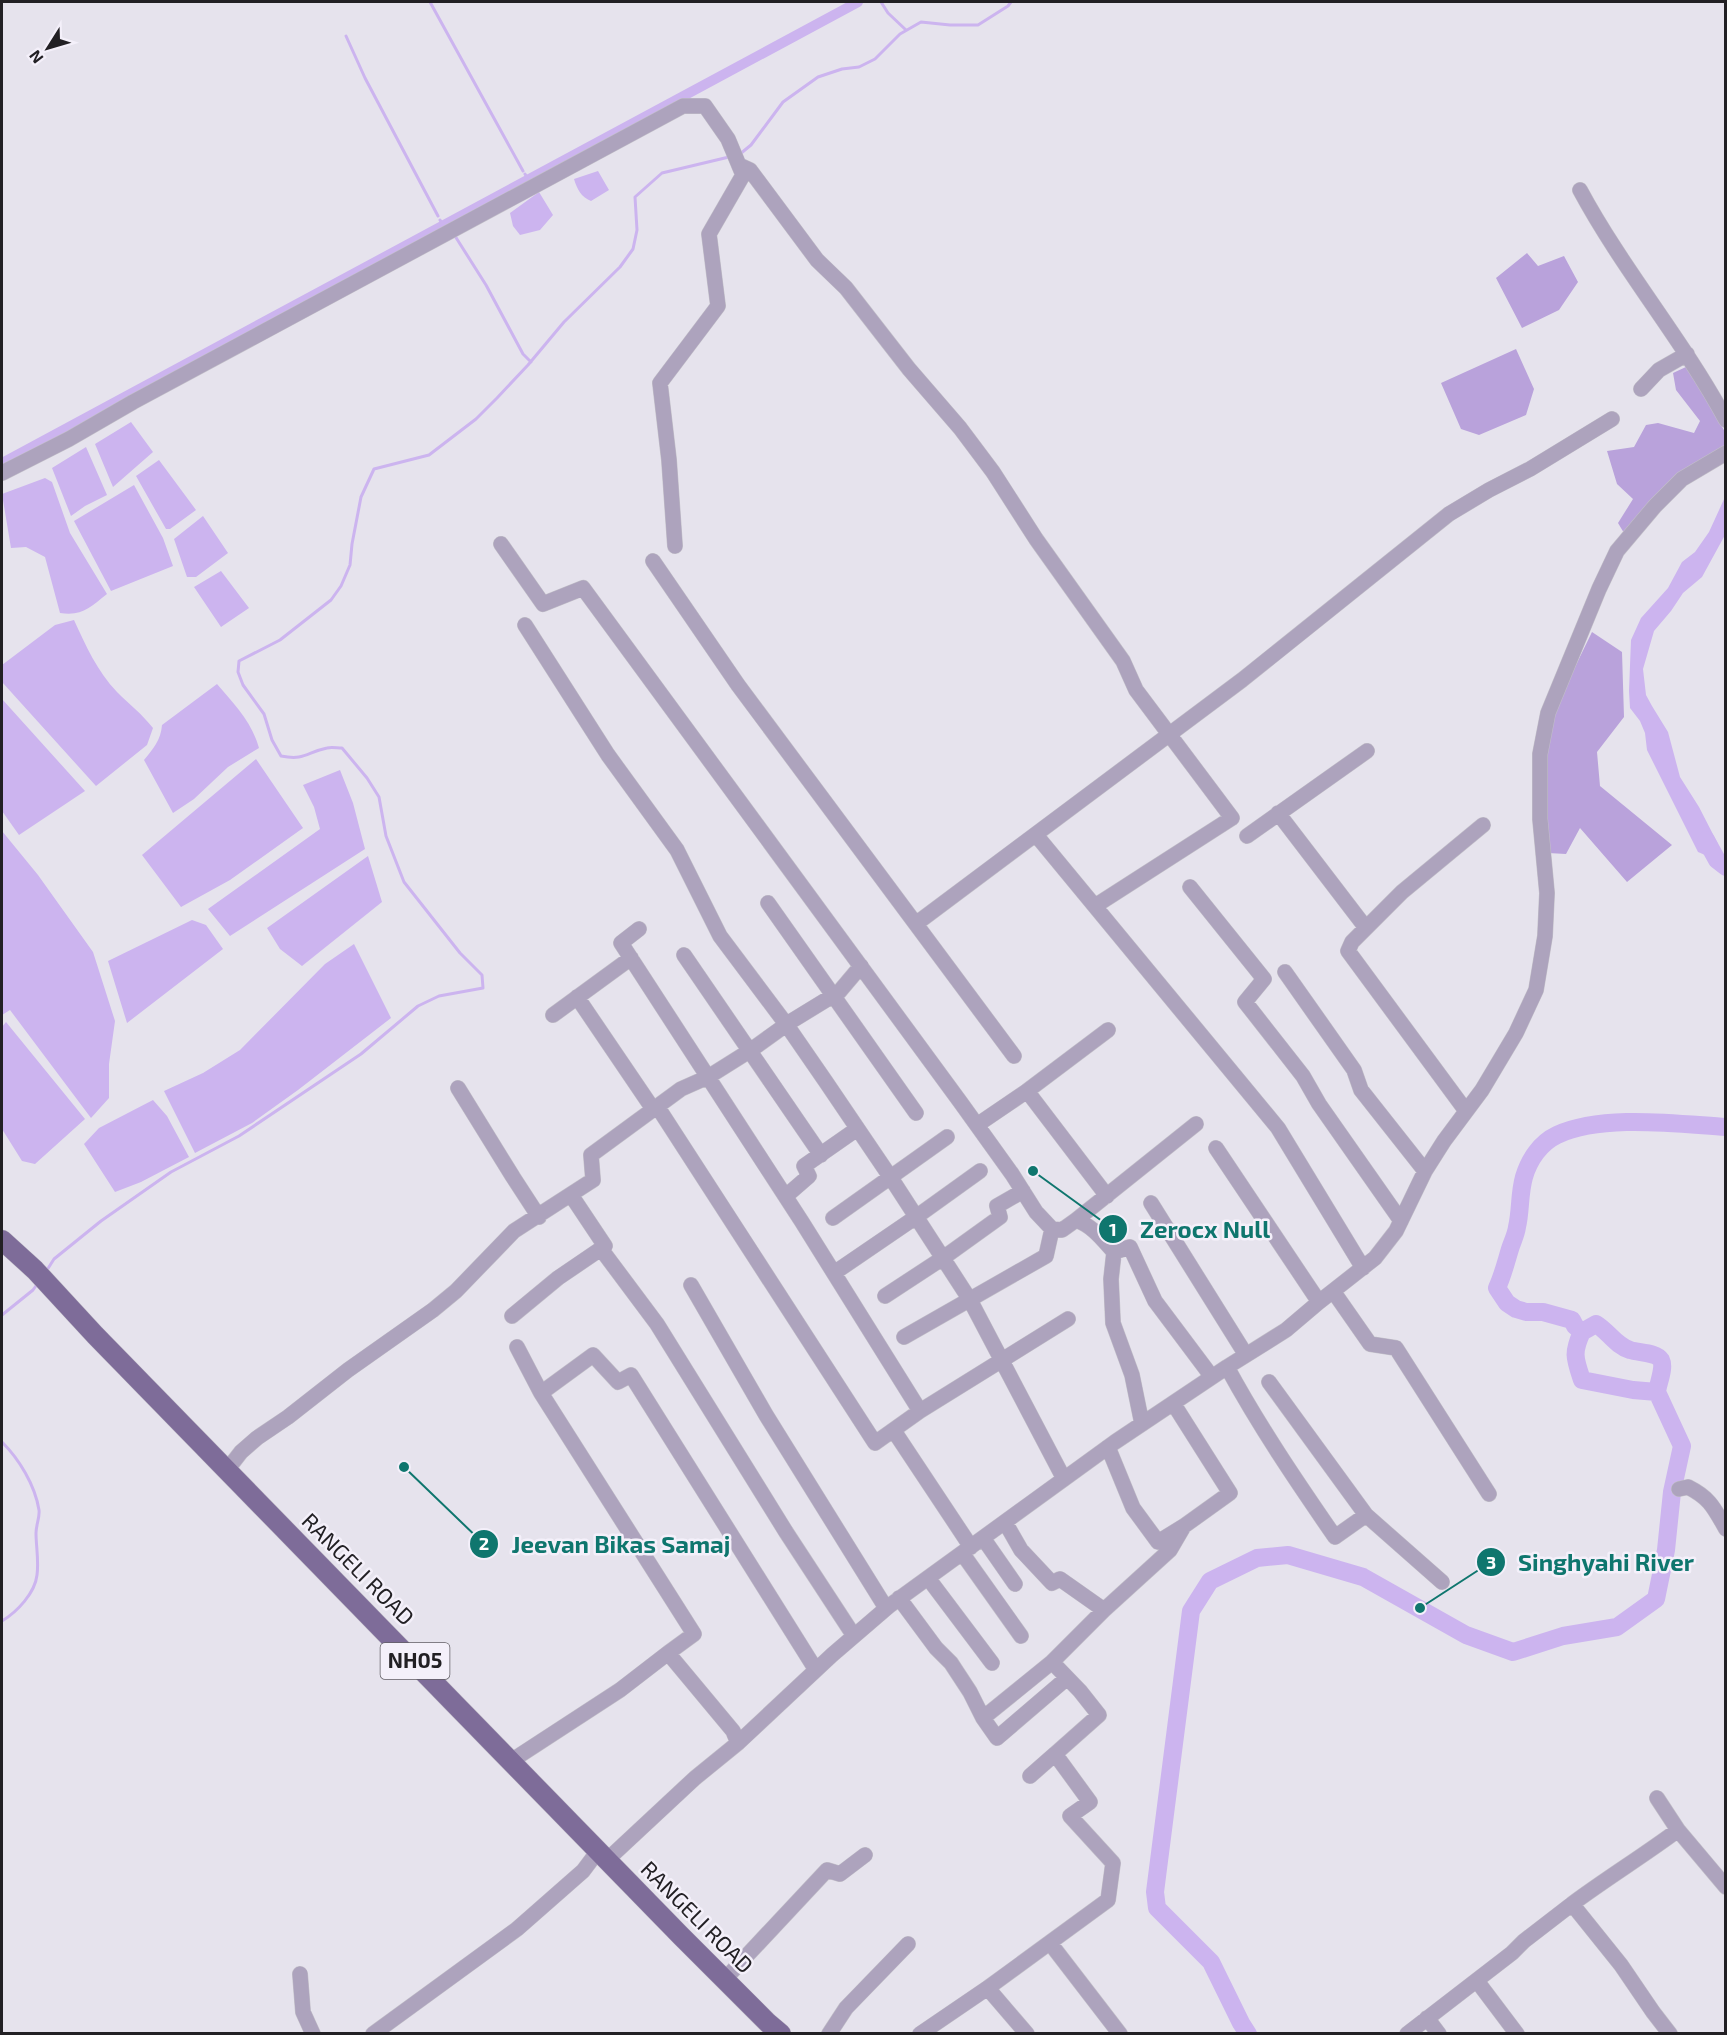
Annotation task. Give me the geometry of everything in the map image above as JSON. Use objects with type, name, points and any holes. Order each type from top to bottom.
[{"type":"main road","name":"RANGELI ROAD","points":[[2,1240],[35,1270],[511,1761],[724,1979],[781,2034]]},
{"type":"street","points":[[2,473],[69,440],[133,402],[683,106],[705,106],[728,139],[743,175],[709,234],[718,306],[660,383],[669,460],[675,546]]},
{"type":"street","points":[[739,165],[750,170],[817,261],[846,288],[909,369],[960,428],[993,472],[1036,539],[1123,661],[1136,690],[1232,818],[1095,906]]},
{"type":"street","points":[[1580,190],[1597,221],[1687,354],[1725,420]]},
{"type":"street","points":[[1641,389],[1659,370],[1687,354]]},
{"type":"street","points":[[921,920],[1251,673],[1449,514],[1530,469],[1612,419]]},
{"type":"street","points":[[372,2034],[517,1929],[583,1871],[738,1743],[886,1608],[1108,1447],[1286,1330],[1375,1258],[1396,1231],[1425,1171],[1444,1141],[1482,1090],[1516,1033],[1536,990],[1545,936],[1547,893],[1540,819],[1540,754],[1548,713],[1570,656],[1617,551],[1655,506],[1682,479],[1725,453]]},
{"type":"street","points":[[501,544],[543,604],[583,588],[977,1125],[1036,1212],[1052,1229],[1062,1230],[1076,1220],[1196,1124]]},
{"type":"street","points":[[653,561],[738,685],[1014,1056]]},
{"type":"street","points":[[525,625],[608,755],[677,850],[720,936],[786,1024],[891,1178],[970,1300],[1064,1479]]},
{"type":"street","points":[[1247,836],[1367,752]]},
{"type":"street","points":[[1278,813],[1366,928]]},
{"type":"street","points":[[1466,1111],[1348,951],[1352,942],[1402,892],[1483,825]]},
{"type":"street","points":[[1036,836],[1278,1128],[1363,1268]]},
{"type":"street","points":[[1190,887],[1264,980],[1245,1002],[1303,1076],[1319,1104],[1401,1221]]},
{"type":"street","points":[[768,903],[916,1113]]},
{"type":"street","points":[[639,930],[621,943],[786,1196],[920,1410]]},
{"type":"street","points":[[684,955],[821,1155]]},
{"type":"street","points":[[553,1015],[631,958]]},
{"type":"street","points":[[227,1470],[241,1452],[257,1438],[433,1310],[475,1273],[514,1232],[593,1180],[591,1155],[681,1089],[708,1077],[751,1050],[786,1024],[839,992],[861,966]]},
{"type":"street","points":[[1285,972],[1354,1070],[1361,1090],[1425,1171]]},
{"type":"street","points":[[577,997],[655,1108],[875,1443],[920,1410],[1068,1319]]},
{"type":"street","points":[[977,1125],[1027,1091],[1108,1030]]},
{"type":"street","points":[[458,1088],[539,1216]]},
{"type":"street","points":[[1027,1091],[1107,1196]]},
{"type":"street","points":[[786,1196],[809,1176],[804,1166],[857,1129]]},
{"type":"street","points":[[832,1218],[947,1137]]},
{"type":"street","points":[[1216,1148],[1319,1302]]},
{"type":"street","points":[[834,1273],[980,1171]]},
{"type":"street","points":[[885,1296],[943,1258],[1000,1216],[997,1206],[1023,1191]]},
{"type":"street","points":[[512,1316],[558,1278],[604,1246],[571,1195]]},
{"type":"street","points":[[1151,1203],[1246,1355]]},
{"type":"street","points":[[1076,1220],[1085,1223],[1114,1252],[1111,1279],[1113,1323],[1132,1375],[1142,1424]]},
{"type":"street","points":[[904,1337],[1046,1256],[1052,1229]]},
{"type":"street","points":[[1114,1252],[1130,1247],[1155,1301],[1212,1377]]},
{"type":"street","points":[[601,1249],[657,1324],[746,1469],[854,1636]]},
{"type":"street","points":[[691,1285],[766,1414],[886,1608]]},
{"type":"street","points":[[1333,1291],[1370,1344],[1396,1348],[1489,1494]]},
{"type":"street","points":[[511,1761],[620,1690],[694,1634],[541,1393],[518,1347]]},
{"type":"street","points":[[541,1393],[593,1355],[618,1382],[631,1376],[816,1670]]},
{"type":"street","points":[[1227,1367],[1249,1407],[1335,1537],[1366,1515]]},
{"type":"street","points":[[1269,1382],[1366,1515],[1442,1582]]},
{"type":"street","points":[[1108,1447],[1133,1508],[1158,1542],[1184,1526],[1230,1493],[1173,1403]]},
{"type":"street","points":[[894,1431],[972,1546],[1021,1636]]},
{"type":"street","points":[[1679,1489],[1688,1487],[1703,1495],[1713,1507],[1725,1529]]},
{"type":"street","points":[[1005,1522],[1021,1550],[1052,1583],[1060,1580],[1104,1610]]},
{"type":"street","points":[[983,1718],[1052,1662],[1104,1610],[1170,1550],[1184,1526]]},
{"type":"street","points":[[972,1546],[1014,1584]]},
{"type":"street","points":[[928,1578],[992,1663]]},
{"type":"street","points":[[899,1598],[936,1648],[951,1663],[997,1738],[1067,1678]]},
{"type":"street","points":[[668,1653],[733,1731],[738,1743]]},
{"type":"street","points":[[1030,1776],[1099,1715],[1052,1662]]},
{"type":"street","points":[[920,2034],[1108,1900],[1113,1863],[1070,1816],[1090,1802],[1055,1754]]},
{"type":"street","points":[[1657,1798],[1678,1830],[1725,1887]]},
{"type":"street","points":[[1407,2034],[1572,1904],[1678,1830]]},
{"type":"street","points":[[724,1979],[827,1870],[840,1874],[865,1854]]},
{"type":"street","points":[[1572,1904],[1621,1965],[1670,2034]]},
{"type":"street","points":[[1050,1943],[1120,2034]]},
{"type":"street","points":[[829,2034],[846,2008],[908,1944]]},
{"type":"street","points":[[300,1974],[303,2012],[313,2034]]},
{"type":"street","points":[[1477,1981],[1517,2034]]},
{"type":"street","points":[[989,1987],[1028,2034]]},
{"type":"street","points":[[1427,2018],[1439,2034]]},
{"type":"shaded area","points":[[598,171],[609,190],[591,201],[580,192],[574,179]]},
{"type":"shaded area","points":[[539,192],[553,215],[540,230],[520,235],[513,226],[510,213]]},
{"type":"shaded area","points":[[1527,253],[1538,266],[1564,256],[1578,282],[1559,310],[1522,328],[1496,278]]},
{"type":"shaded area","points":[[1516,349],[1534,389],[1526,415],[1479,435],[1461,429],[1441,383]]},
{"type":"shaded area","points":[[1688,366],[1725,432],[1725,446],[1624,533],[1618,523],[1633,499],[1617,484],[1607,451],[1634,447],[1646,425],[1658,423],[1694,433],[1700,421],[1676,390],[1673,373]]},
{"type":"shaded area","points":[[131,422],[153,452],[113,487],[95,444]]},
{"type":"shaded area","points":[[86,447],[107,495],[71,516],[52,468]]},
{"type":"shaded area","points":[[159,460],[196,510],[170,529],[166,529],[136,476]]},
{"type":"shaded area","points":[[45,478],[52,482],[70,533],[107,594],[80,612],[60,613],[45,557],[26,547],[11,548],[2,494]]},
{"type":"shaded area","points":[[134,485],[163,538],[173,566],[111,591],[74,521]]},
{"type":"shaded area","points":[[1725,497],[1725,535],[1702,577],[1683,593],[1654,631],[1643,669],[1646,695],[1668,732],[1680,777],[1718,844],[1717,860],[1698,852],[1647,750],[1645,733],[1640,721],[1630,708],[1629,691],[1631,640],[1641,618],[1668,588],[1682,562],[1695,552],[1709,532]]},
{"type":"shaded area","points":[[203,516],[228,553],[196,577],[187,577],[174,539]]},
{"type":"shaded area","points":[[221,571],[249,608],[221,627],[194,587]]},
{"type":"shaded area","points":[[74,620],[104,676],[153,728],[147,745],[96,786],[2,682],[2,665],[55,625]]},
{"type":"shaded area","points":[[1592,632],[1622,652],[1624,717],[1597,752],[1600,786],[1672,845],[1627,882],[1580,828],[1566,854],[1548,853],[1546,753],[1554,710]]},
{"type":"shaded area","points":[[217,684],[247,722],[259,748],[228,767],[194,799],[173,813],[144,760],[158,740],[162,725]]},
{"type":"shaded area","points":[[2,699],[85,791],[19,835],[2,811]]},
{"type":"shaded area","points":[[256,759],[303,828],[230,880],[181,907],[142,855]]},
{"type":"shaded area","points":[[340,770],[353,803],[365,849],[230,936],[208,909],[320,829],[314,807],[303,785]]},
{"type":"shaded area","points":[[2,831],[38,875],[93,952],[115,1021],[109,1064],[109,1098],[91,1118],[10,1010],[2,1015]]},
{"type":"shaded area","points":[[368,856],[382,902],[302,966],[280,949],[267,928]]},
{"type":"shaded area","points":[[192,920],[206,925],[223,949],[127,1023],[108,961]]},
{"type":"shaded area","points":[[354,944],[391,1018],[252,1123],[195,1153],[164,1091],[203,1073],[240,1050],[325,964]]},
{"type":"shaded area","points":[[6,1022],[85,1119],[35,1164],[22,1161],[2,1129],[2,1027]]},
{"type":"shaded area","points":[[153,1100],[167,1116],[189,1157],[141,1182],[115,1192],[84,1144],[99,1128]]},
{"type":"waterway","points":[[430,2],[523,171]]},
{"type":"waterway","points":[[2,463],[858,2]]},
{"type":"waterway","points":[[881,2],[888,13],[906,30]]},
{"type":"waterway","points":[[740,154],[751,145],[783,102],[818,77],[842,69],[859,67],[875,59],[900,34],[921,22],[978,25],[1011,2]]},
{"type":"waterway","points":[[346,36],[365,78],[438,216]]},
{"type":"waterway","points":[[47,1270],[54,1259],[101,1221],[171,1172],[239,1136],[361,1054],[418,1006],[439,996],[483,988],[482,975],[460,953],[404,882],[386,836],[379,797],[367,778],[342,748],[327,748],[296,757],[281,756],[272,740],[264,714],[243,685],[238,672],[239,661],[280,640],[331,600],[341,586],[350,565],[361,497],[374,469],[429,455],[476,419],[528,365],[564,322],[620,267],[633,249],[637,230],[635,197],[662,173],[729,157]]},
{"type":"waterway","points":[[525,174],[528,179]]},
{"type":"waterway","points":[[440,220],[443,225]]},
{"type":"waterway","points":[[455,236],[486,285],[523,354],[531,362]]},
{"type":"waterway","points":[[1706,840],[1717,860],[1726,867]]},
{"type":"waterway","points":[[1248,2034],[1211,1962],[1157,1908],[1155,1892],[1191,1611],[1210,1581],[1257,1558],[1288,1555],[1363,1577],[1466,1635],[1513,1652],[1563,1636],[1617,1627],[1656,1599],[1666,1550],[1672,1492],[1682,1446],[1657,1392],[1633,1390],[1582,1380],[1576,1356],[1582,1332],[1572,1320],[1543,1312],[1526,1312],[1516,1309],[1507,1303],[1497,1288],[1516,1230],[1526,1171],[1532,1158],[1551,1138],[1575,1129],[1617,1122],[1726,1127]]},
{"type":"waterway","points":[[2,1315],[33,1290],[38,1283]]},
{"type":"waterway","points":[[1582,1332],[1596,1324],[1625,1348],[1659,1357],[1662,1367],[1657,1392]]},
{"type":"waterway","points":[[2,1442],[25,1473],[34,1491],[39,1513],[36,1533],[38,1564],[36,1582],[14,1613],[2,1621]]},
{"type":"place","name":"Zerocx Null","points":[[1033,1171]]},
{"type":"place","name":"Jeevan Bikas Samaj","points":[[404,1467]]},
{"type":"place","name":"Singhyahi River","points":[[1420,1608]]}]
